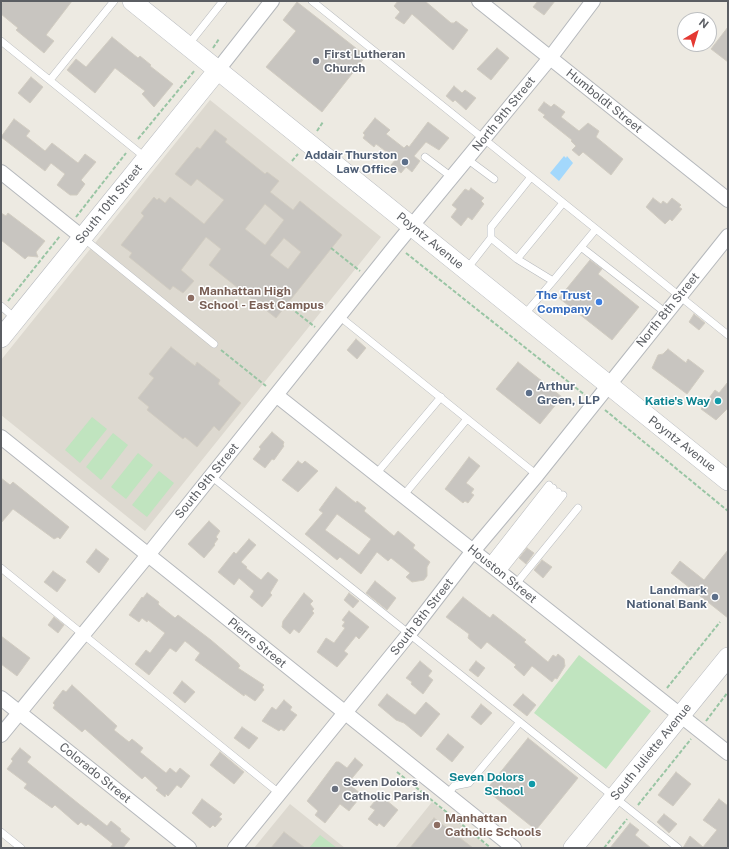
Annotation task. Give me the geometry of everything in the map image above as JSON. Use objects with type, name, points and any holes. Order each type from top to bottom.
[{"type":"street","name":"Poyntz Avenue","points":[[132,1],[728,481]]},
{"type":"street","points":[[210,65],[272,1]]},
{"type":"street","name":"Humboldt Street","points":[[479,1],[728,200]]},
{"type":"street","name":"North 9th Street","points":[[413,227],[550,58],[593,1]]},
{"type":"street","name":"South 10th Street","points":[[1,338],[7,311],[75,232],[210,65]]},
{"type":"street","points":[[1,172],[75,232]]},
{"type":"street","name":"South 9th Street","points":[[1,735],[148,555],[369,279],[413,227]]},
{"type":"street","name":"North 8th Street","points":[[608,385],[728,236]]},
{"type":"street","name":"South 8th Street","points":[[234,848],[409,634],[474,551],[538,475],[608,385]]},
{"type":"street","name":"Houston Street","points":[[276,395],[474,551],[679,716],[728,753]]},
{"type":"street","name":"Pierre Street","points":[[1,437],[514,848]]},
{"type":"street","name":"South Juliette Avenue","points":[[573,848],[728,657]]},
{"type":"street","name":"Colorado Street","points":[[1,698],[189,848]]},
{"type":"lane","points":[[50,80],[114,1]]},
{"type":"lane","points":[[187,46],[223,1]]},
{"type":"lane","points":[[312,1],[728,335]]},
{"type":"lane","points":[[1,41],[139,153]]},
{"type":"lane","points":[[425,157],[453,178]]},
{"type":"lane","points":[[468,159],[494,179]]},
{"type":"lane","points":[[466,270],[491,238],[491,227],[531,177]]},
{"type":"lane","points":[[517,259],[563,202]]},
{"type":"lane","points":[[523,316],[596,229]]},
{"type":"lane","points":[[75,232],[214,344]]},
{"type":"lane","points":[[491,238],[517,259],[552,281]]},
{"type":"lane","points":[[581,247],[666,313]]},
{"type":"lane","points":[[339,316],[538,475]]},
{"type":"lane","points":[[376,474],[441,397]]},
{"type":"lane","points":[[403,496],[467,419]]},
{"type":"lane","points":[[211,476],[678,848]]},
{"type":"lane","points":[[494,568],[556,490],[494,568]]},
{"type":"lane","points":[[515,585],[578,508]]},
{"type":"lane","points":[[1,568],[279,793]]},
{"type":"lane","points":[[447,795],[454,786],[469,783],[520,722]]},
{"type":"lane","points":[[1,832],[21,848]]},
{"type":"path","points":[[7,311],[75,232],[210,65],[219,39]]},
{"type":"path","points":[[331,248],[369,279]]},
{"type":"path","points":[[407,254],[586,395]]},
{"type":"path","points":[[286,304],[324,335]]},
{"type":"path","points":[[214,344],[276,395]]},
{"type":"path","points":[[604,410],[728,510]]},
{"type":"path","points":[[667,688],[720,622]]},
{"type":"path","points":[[604,848],[728,692]]},
{"type":"path","points":[[394,770],[491,848]]},
{"type":"shaded area","name":"Manhattan High School - East Campus","points":[[210,100],[381,237],[145,531],[1,415],[1,360]]},
{"type":"shaded area","name":"Manhattan Catholic Schools","points":[[432,802],[490,848],[395,848]]},
{"type":"shaded area","points":[[290,804],[345,848],[254,848]]},
{"type":"green space","points":[[92,417],[107,429],[80,463],[65,450]]},
{"type":"green space","points":[[113,433],[128,445],[101,480],[86,467]]},
{"type":"green space","points":[[138,453],[153,465],[126,499],[111,487]]},
{"type":"green space","points":[[159,471],[174,483],[147,517],[132,505]]},
{"type":"green space","points":[[579,655],[651,711],[606,769],[534,713]]},
{"type":"green space","points":[[320,835],[337,848],[309,848]]},
{"type":"water","points":[[564,156],[566,158],[567,156],[573,163],[559,181],[550,173]]},
{"type":"building","points":[[4,1],[72,1],[46,35],[54,41],[44,53],[16,30],[18,28],[1,14],[1,4]]},
{"type":"building","points":[[398,1],[425,1],[451,23],[456,21],[468,30],[453,50],[412,14],[404,24],[395,18],[400,12],[394,6]]},
{"type":"building","points":[[538,1],[555,1],[544,15],[533,7]]},
{"type":"building","name":"First Lutheran Church","points":[[297,2],[366,56],[322,112],[266,67],[296,31],[283,20]]},
{"type":"building","points":[[728,27],[728,62],[715,52],[717,52],[717,41]]},
{"type":"building","points":[[112,37],[138,58],[140,56],[173,84],[154,107],[142,94],[145,91],[115,68],[95,93],[67,70],[76,59],[86,67]]},
{"type":"building","points":[[497,48],[509,58],[491,80],[477,69]]},
{"type":"building","points":[[31,77],[43,87],[30,103],[18,93]]},
{"type":"building","points":[[454,86],[462,93],[465,90],[476,98],[466,110],[455,100],[453,102],[446,96]]},
{"type":"building","points":[[544,102],[551,107],[554,104],[565,112],[561,117],[579,131],[588,123],[599,131],[596,137],[623,159],[611,175],[583,152],[579,156],[572,150],[576,146],[571,141],[572,140],[543,117],[545,115],[538,110]]},
{"type":"building","points":[[375,118],[390,130],[386,134],[404,148],[407,145],[409,147],[428,122],[449,138],[439,150],[426,142],[414,156],[420,161],[412,172],[406,167],[401,173],[391,165],[396,159],[376,144],[374,147],[363,138],[365,135],[363,133]]},
{"type":"building","points":[[14,119],[30,131],[26,136],[45,151],[52,143],[78,163],[85,154],[96,162],[81,180],[85,184],[77,195],[70,195],[57,185],[65,174],[51,163],[45,171],[1,137]]},
{"type":"building","points":[[215,130],[227,139],[225,142],[265,174],[267,172],[279,181],[270,192],[293,210],[300,201],[342,235],[276,318],[209,265],[221,249],[206,237],[181,270],[194,281],[183,293],[173,286],[170,290],[129,257],[132,253],[121,245],[144,216],[141,213],[154,197],[157,200],[159,198],[165,203],[170,197],[204,224],[224,200],[197,179],[191,186],[175,174],[197,147],[200,149]],"holes":[[[265,204],[284,220],[265,245],[245,229]],[[284,238],[301,252],[288,269],[270,255]]]},
{"type":"building","points":[[471,188],[484,198],[481,201],[484,204],[472,220],[468,217],[461,226],[451,217],[457,209],[452,205],[465,189],[469,191]]},
{"type":"building","points":[[653,198],[661,204],[663,201],[667,204],[672,198],[681,205],[679,207],[682,209],[672,221],[670,219],[665,224],[646,207]]},
{"type":"building","points":[[1,213],[6,216],[8,213],[45,241],[36,252],[38,257],[28,256],[25,259],[1,240]]},
{"type":"building","name":"The Trust Company","points":[[590,260],[602,269],[598,274],[639,307],[612,340],[559,298]]},
{"type":"building","points":[[694,314],[705,323],[699,330],[689,322]]},
{"type":"building","points":[[356,339],[366,348],[357,359],[347,350]]},
{"type":"building","points":[[171,347],[195,366],[197,362],[220,380],[218,384],[241,403],[219,431],[214,426],[197,447],[185,437],[183,439],[147,410],[149,407],[138,398],[154,378],[149,374]]},
{"type":"building","points":[[668,349],[686,363],[688,359],[704,371],[687,394],[652,368],[658,355],[663,354]]},
{"type":"building","name":"Arthur Green, LLP","points":[[518,362],[562,397],[540,424],[496,389]]},
{"type":"building","name":"Katie's Way","points":[[728,382],[728,408],[716,420],[701,409],[715,390],[719,393]]},
{"type":"building","points":[[272,432],[284,442],[284,446],[274,460],[272,459],[265,468],[253,459],[261,449],[259,447]]},
{"type":"building","points":[[469,457],[480,466],[466,483],[474,489],[471,493],[474,495],[468,503],[465,501],[463,503],[445,489]]},
{"type":"building","points":[[298,461],[302,464],[305,461],[318,471],[298,492],[282,480]]},
{"type":"building","points":[[1,478],[10,485],[13,482],[69,527],[60,539],[58,537],[54,539],[13,509],[1,523]]},
{"type":"building","points":[[336,487],[356,503],[357,501],[366,508],[364,511],[394,536],[398,531],[415,545],[413,548],[430,562],[427,567],[427,576],[424,580],[412,582],[406,577],[410,573],[391,558],[388,561],[377,552],[361,574],[340,557],[337,560],[305,534],[323,513],[319,510]],"holes":[[[337,514],[371,539],[359,555],[325,530]]]},
{"type":"building","points":[[209,521],[220,531],[216,537],[218,539],[214,544],[215,545],[204,558],[188,544]]},
{"type":"building","points":[[249,539],[256,545],[241,562],[261,580],[268,572],[278,580],[270,593],[272,595],[262,607],[250,597],[254,591],[239,578],[234,585],[218,572],[234,552],[236,554]]},
{"type":"building","points":[[527,548],[534,553],[526,564],[519,558]]},
{"type":"building","points":[[96,549],[109,559],[99,573],[86,562]]},
{"type":"building","name":"Landmark National Bank","points":[[728,550],[728,618],[671,573],[680,561],[704,580]]},
{"type":"building","points":[[542,560],[552,567],[543,578],[534,570]]},
{"type":"building","points":[[53,571],[66,580],[57,592],[44,582]]},
{"type":"building","points":[[375,581],[396,598],[387,610],[366,593]]},
{"type":"building","points":[[147,593],[159,602],[158,604],[160,606],[175,618],[178,615],[211,640],[238,663],[240,666],[238,668],[264,685],[262,687],[264,690],[255,701],[245,694],[244,696],[195,660],[200,653],[185,641],[176,652],[170,648],[149,675],[135,664],[146,650],[150,653],[165,633],[148,620],[147,622],[142,618],[139,622],[129,615],[142,597],[143,598]]},
{"type":"building","points":[[304,593],[313,601],[310,604],[314,609],[312,611],[314,613],[299,633],[294,629],[290,634],[282,627],[283,621]]},
{"type":"building","points":[[349,593],[359,601],[353,608],[344,600]]},
{"type":"building","points":[[463,597],[490,618],[493,614],[526,640],[524,642],[548,662],[553,655],[556,657],[558,654],[564,659],[565,666],[557,679],[555,678],[552,682],[532,666],[524,676],[514,667],[516,665],[487,642],[481,649],[468,638],[469,634],[446,617]]},
{"type":"building","points":[[349,611],[369,627],[359,639],[356,636],[344,651],[348,654],[337,667],[317,652],[326,638],[334,643],[345,628],[342,626],[345,622],[342,620]]},
{"type":"building","points":[[54,617],[64,625],[58,633],[48,625]]},
{"type":"building","points":[[1,636],[30,658],[17,676],[1,664]]},
{"type":"building","points":[[420,661],[432,671],[428,676],[433,680],[423,694],[406,678]]},
{"type":"building","points":[[476,661],[485,668],[478,677],[469,670]]},
{"type":"building","points":[[182,681],[195,692],[185,703],[173,693]]},
{"type":"building","points":[[72,685],[117,726],[114,730],[129,742],[132,739],[143,748],[140,752],[166,773],[170,768],[176,773],[180,768],[190,776],[181,788],[177,785],[168,796],[166,794],[165,797],[156,790],[158,788],[145,776],[142,779],[85,729],[82,732],[53,708],[55,705],[53,703],[63,690],[66,692]]},
{"type":"building","points":[[387,694],[415,715],[426,702],[440,714],[421,737],[404,723],[396,720],[378,705]]},
{"type":"building","points":[[523,694],[536,705],[527,716],[513,705]]},
{"type":"building","points":[[284,700],[292,707],[290,710],[297,715],[284,731],[281,729],[279,731],[262,721],[272,707],[276,710]]},
{"type":"building","points":[[481,704],[492,713],[481,725],[471,717]]},
{"type":"building","points":[[242,727],[258,738],[249,749],[234,738]]},
{"type":"building","points":[[448,734],[464,747],[452,762],[436,749]]},
{"type":"building","name":"Seven Dolors School","points":[[528,738],[578,778],[536,830],[486,790]]},
{"type":"building","points":[[20,748],[31,757],[27,762],[79,804],[107,826],[111,821],[121,829],[120,831],[130,839],[123,848],[110,848],[113,844],[88,824],[86,826],[81,822],[78,825],[55,805],[52,808],[24,788],[27,784],[7,769],[13,761],[11,759]]},
{"type":"building","points":[[220,752],[244,772],[234,784],[210,765]]},
{"type":"building","name":"Seven Dolors Catholic Parish","points":[[355,758],[363,765],[348,783],[362,795],[349,811],[340,804],[325,823],[315,815],[318,811],[307,801],[336,762],[339,762],[347,768]]},
{"type":"building","points":[[676,772],[691,784],[673,806],[658,795]]},
{"type":"building","points":[[380,795],[398,810],[384,827],[379,823],[377,826],[368,819],[375,810],[370,807]]},
{"type":"building","points":[[202,799],[222,814],[219,817],[222,819],[215,827],[213,825],[210,828],[192,813]]},
{"type":"building","points":[[719,799],[728,806],[728,848],[683,848],[690,836],[703,847],[717,830],[703,820]]},
{"type":"building","points":[[664,814],[677,824],[669,833],[657,822]]},
{"type":"building","points":[[434,818],[473,848],[410,848]]},
{"type":"building","points":[[630,823],[639,830],[635,835],[651,848],[610,848]]},
{"type":"building","points":[[284,832],[305,848],[271,848]]},
{"type":"place","name":"First Lutheran Church","points":[[316,61]]},
{"type":"place","name":"Addair Thurston Law Office","points":[[405,162]]},
{"type":"place","name":"Manhattan High School - East Campus","points":[[191,298]]},
{"type":"place","name":"The Trust Company","points":[[599,302]]},
{"type":"place","name":"Arthur Green, LLP","points":[[529,393]]},
{"type":"place","name":"Katie's Way","points":[[718,401]]},
{"type":"place","name":"Landmark National Bank","points":[[715,597]]},
{"type":"place","name":"Seven Dolors School","points":[[532,784]]},
{"type":"place","name":"Seven Dolors Catholic Parish","points":[[335,789]]},
{"type":"place","name":"Manhattan Catholic Schools","points":[[437,825]]}]
